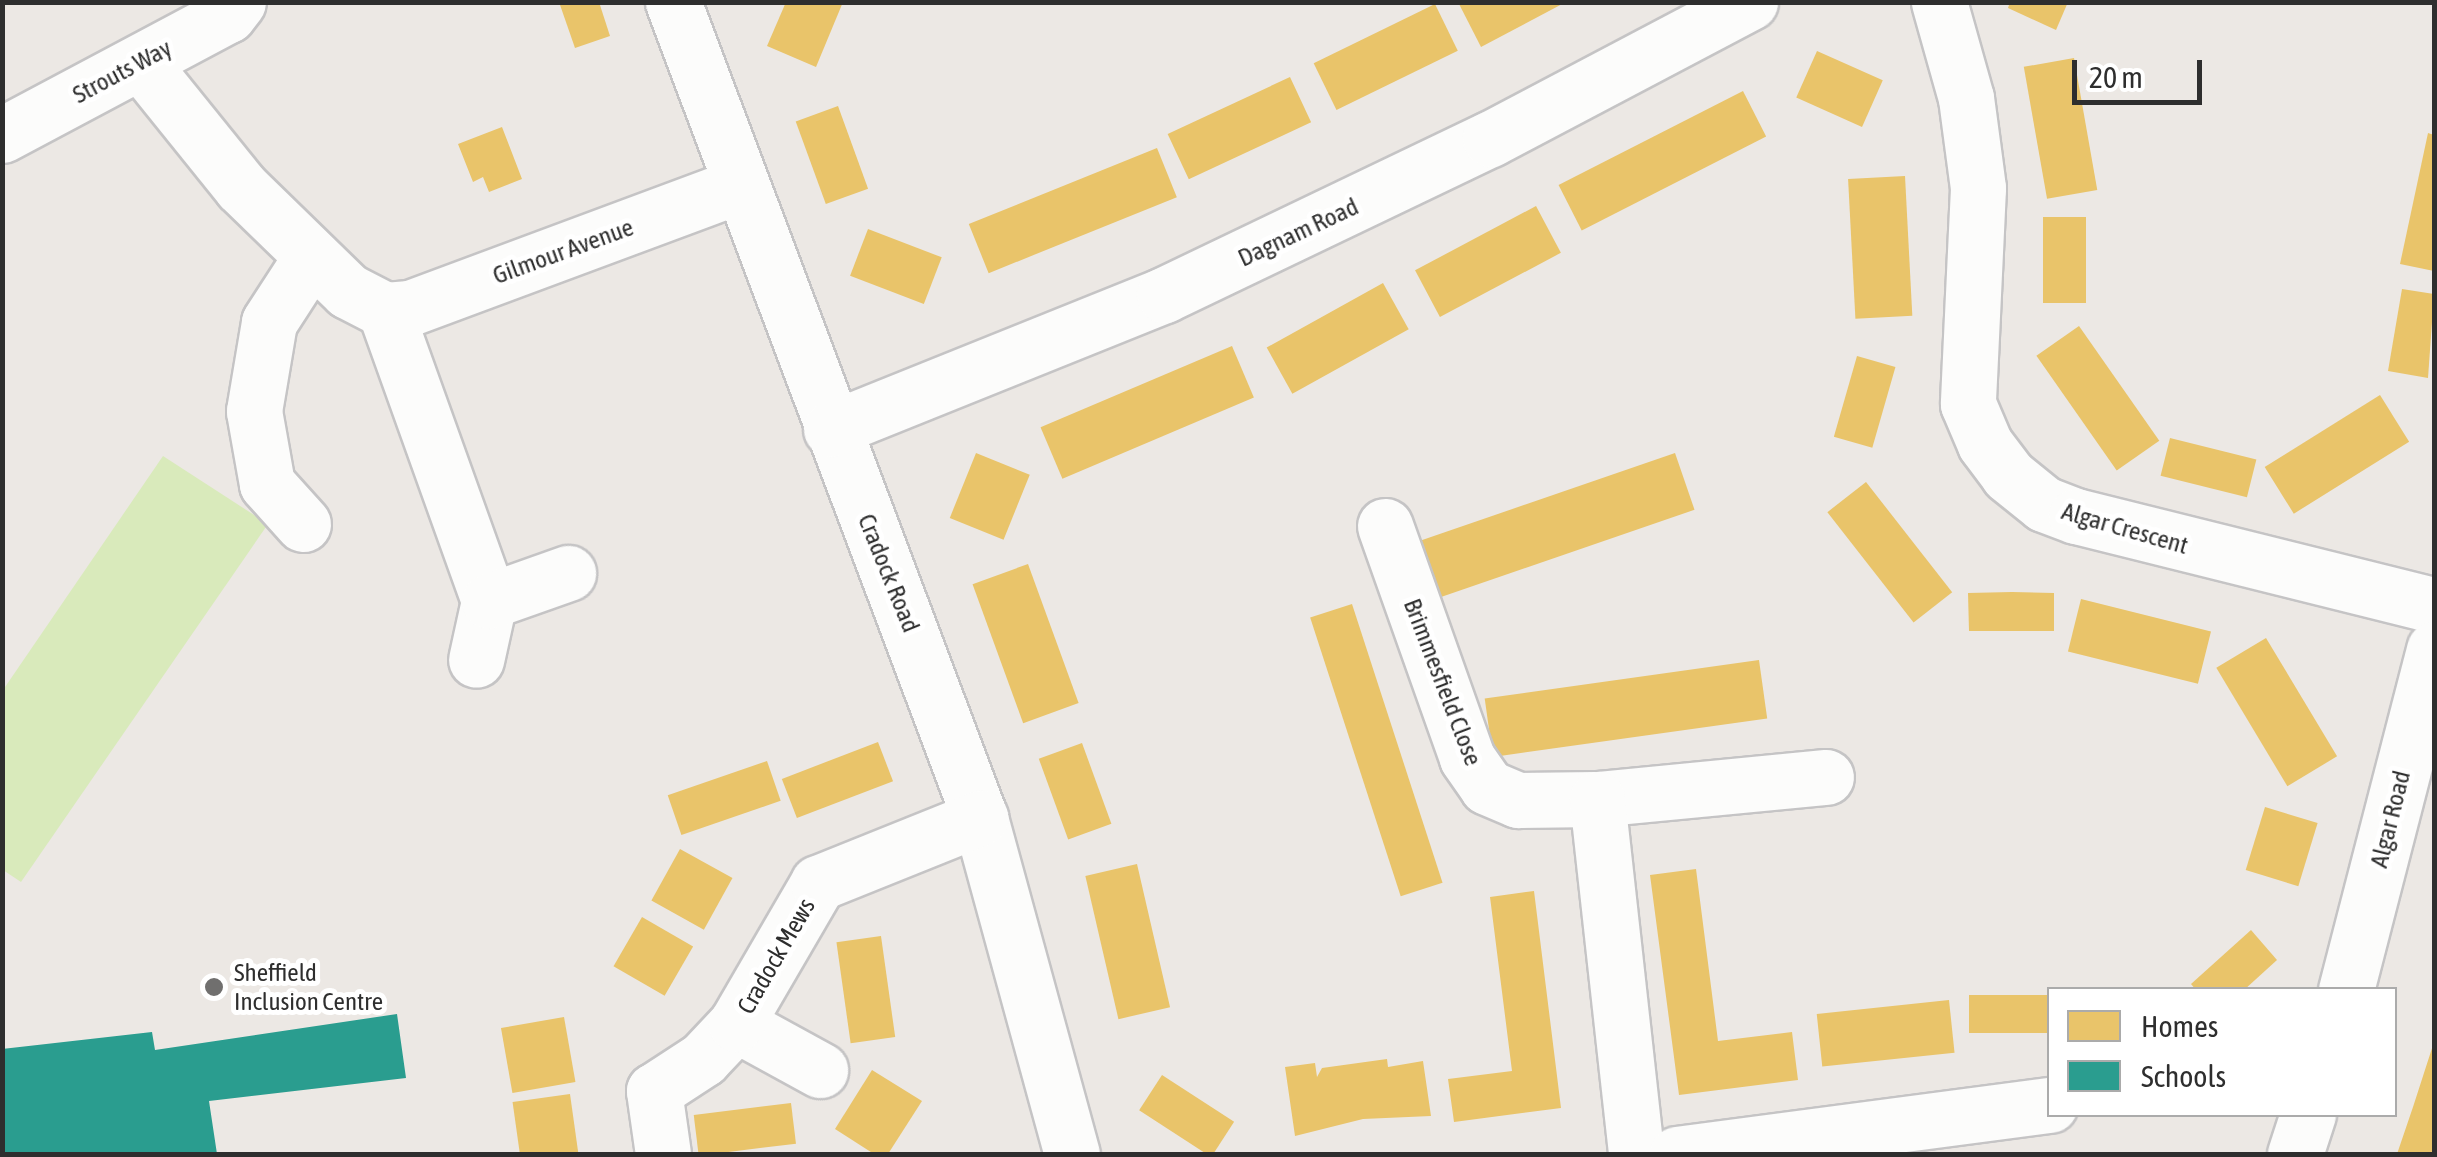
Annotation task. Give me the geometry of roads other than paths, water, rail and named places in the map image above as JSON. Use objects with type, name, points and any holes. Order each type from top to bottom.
[{"type":"street","name":"Strouts Way","points":[[2,135],[141,62],[238,2]]},
{"type":"street","name":"Cradock Road","points":[[673,2],[980,818],[1072,1154]]},
{"type":"street","name":"Dagnam Road","points":[[831,429],[1182,286],[1490,139],[1750,2]]},
{"type":"street","name":"Algar Crescent","points":[[1939,2],[1966,98],[1978,188],[1968,404],[1985,444],[2008,475],[2044,504],[2076,516],[2434,605]]},
{"type":"street","points":[[141,62],[241,187],[348,291],[385,310],[488,600],[476,660]]},
{"type":"street","name":"Gilmour Avenue","points":[[385,310],[410,308],[740,185]]},
{"type":"street","points":[[304,524],[267,484],[254,411],[269,322],[311,257]]},
{"type":"street","name":"Brimmesfield Close","points":[[1385,526],[1467,758],[1487,786],[1518,800],[1597,799],[1826,776]]},
{"type":"street","points":[[488,600],[568,573]]},
{"type":"street","name":"Algar Road","points":[[2347,987],[2434,649]]},
{"type":"street","points":[[1597,799],[1636,1154]]},
{"type":"street","name":"Cradock Mews","points":[[663,1154],[654,1090],[703,1059],[736,1024],[818,882],[980,818]]},
{"type":"street","name":"Cradock Mews","points":[[736,1024],[820,1070]]},
{"type":"street","points":[[1676,1154],[2047,1105]]},
{"type":"street","points":[[2295,1154],[2307,1117]]},
{"type":"place","name":"Sheffield Inclusion Centre","points":[[214,987]]}]
